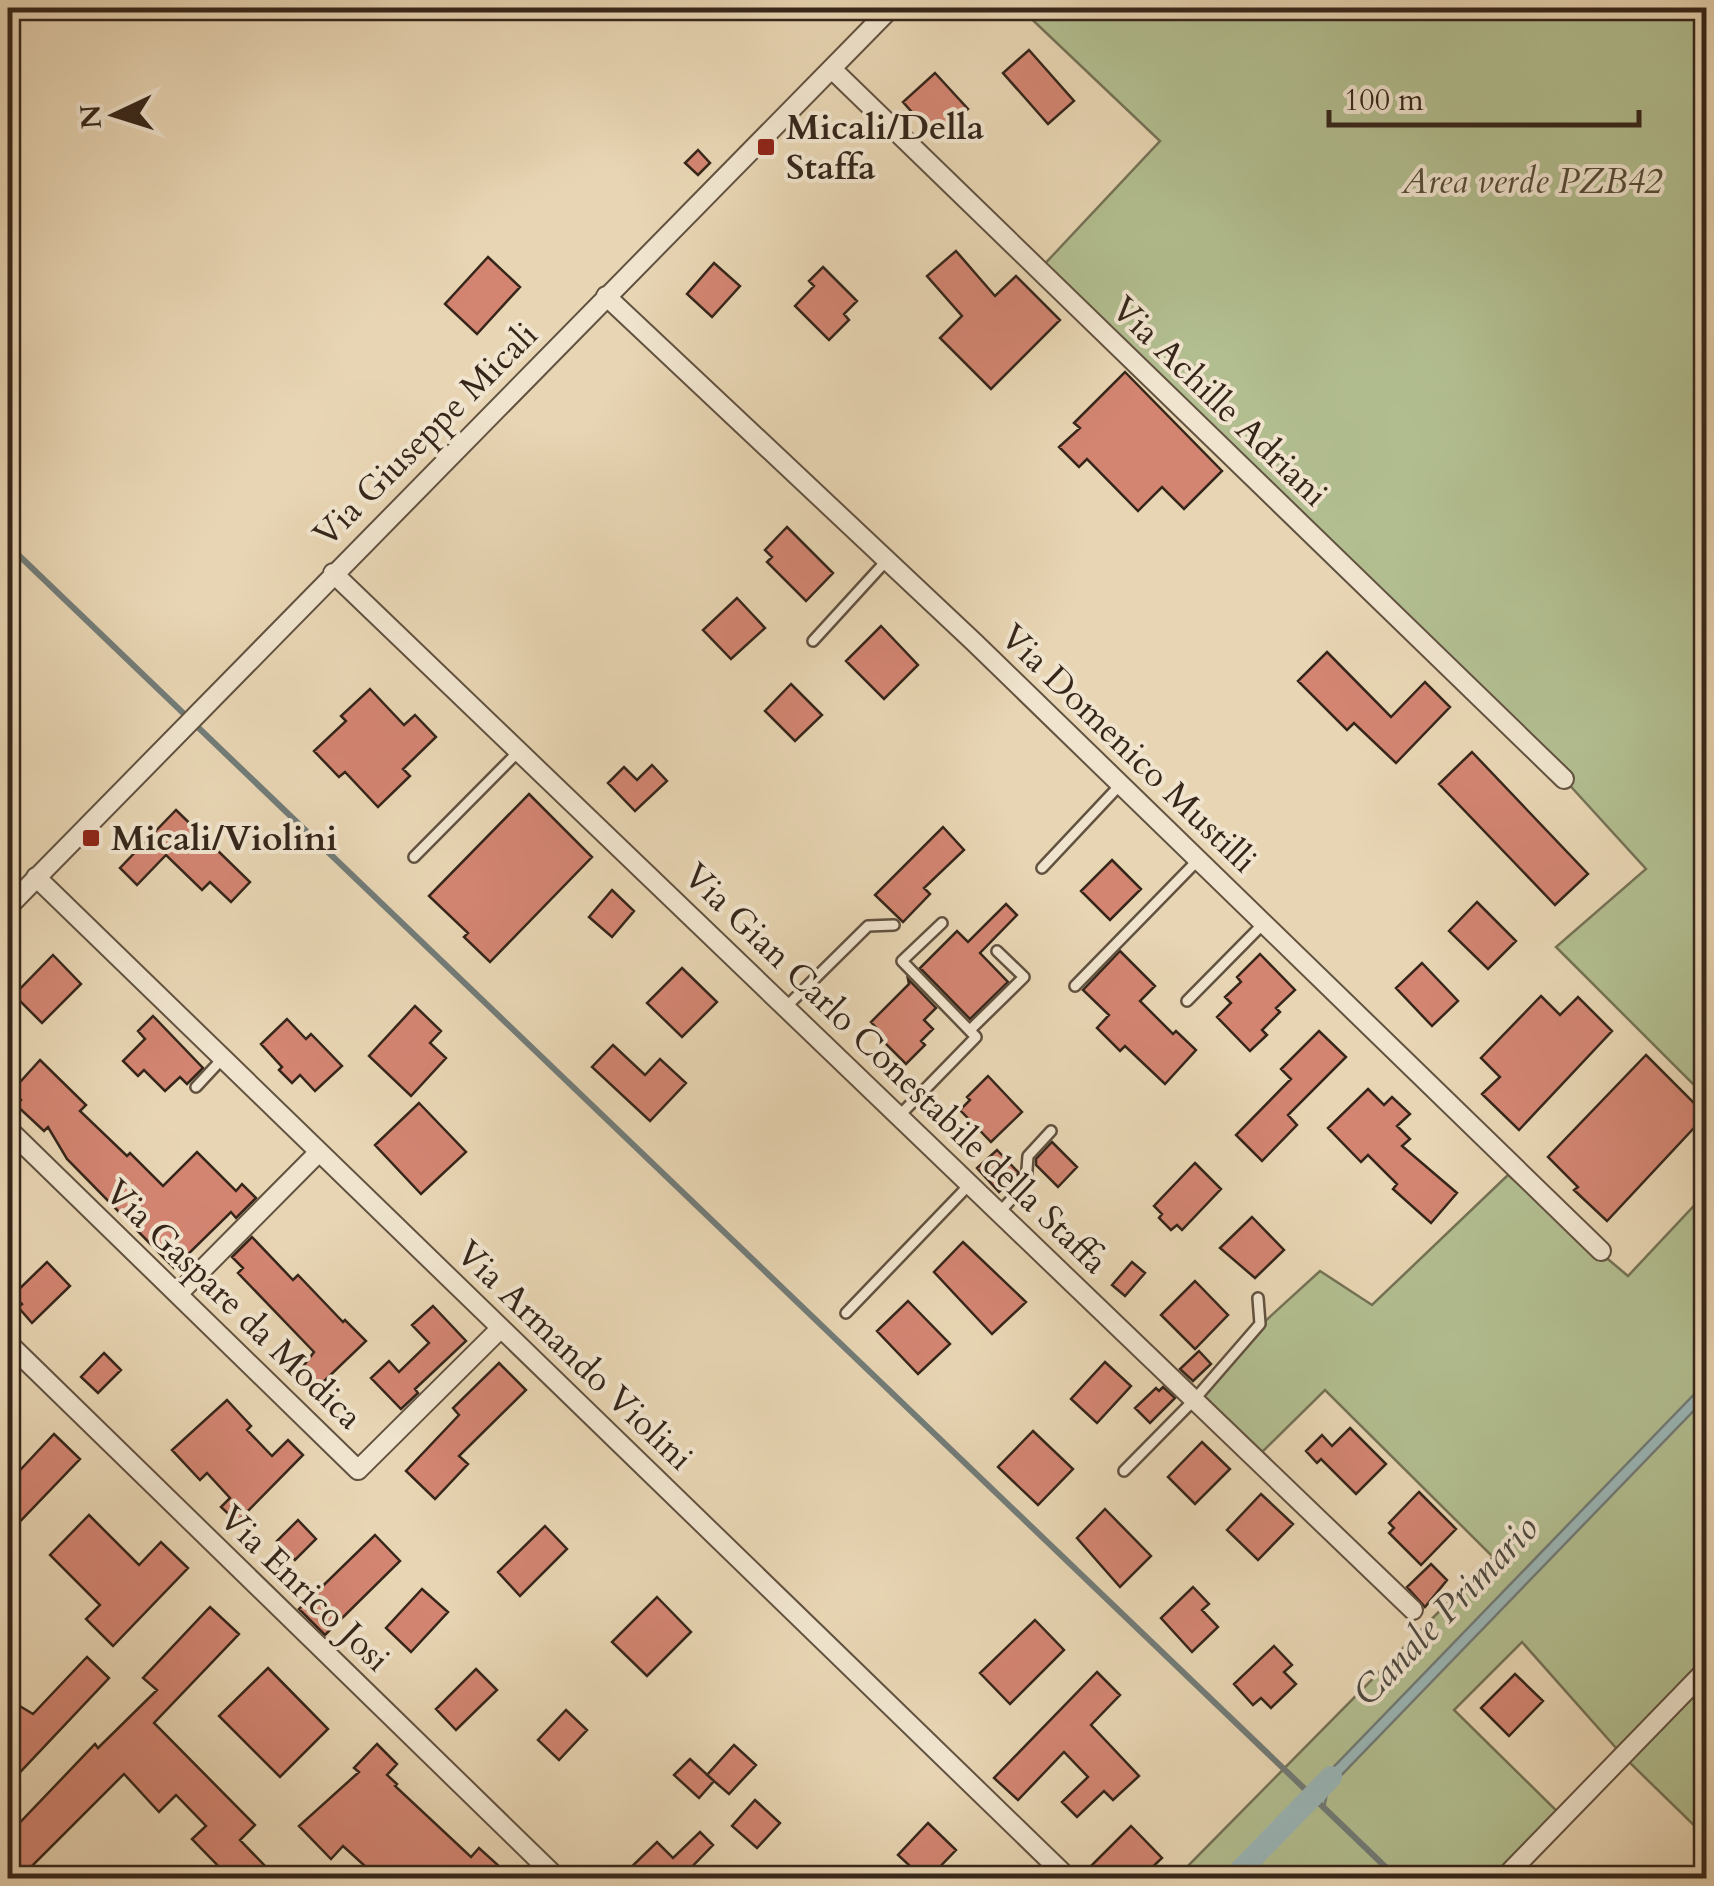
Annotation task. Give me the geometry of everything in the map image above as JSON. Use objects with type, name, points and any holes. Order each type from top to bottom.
[{"type":"street","name":"Via Giuseppe Micali","points":[[8,907],[891,8]]},
{"type":"street","name":"Via Achille Adriani","points":[[832,69],[1564,780]]},
{"type":"street","name":"Via Domenico Mustilli","points":[[606,296],[887,560],[1601,1251]]},
{"type":"street","name":"Via Gian Carlo Conestabile della Staffa","points":[[334,573],[1413,1610]]},
{"type":"street","name":"Via Armando Violini","points":[[36,877],[1068,1878]]},
{"type":"street","name":"Via Gaspare da Modica","points":[[8,1129],[358,1470],[501,1328]]},
{"type":"street","points":[[178,1294],[320,1152]]},
{"type":"street","name":"Via Enrico Josi","points":[[8,1343],[557,1878]]},
{"type":"street","points":[[1504,1878],[1706,1670]]},
{"type":"lane","points":[[813,641],[887,560]]},
{"type":"lane","points":[[414,857],[519,751]]},
{"type":"lane","points":[[1042,868],[1120,785]]},
{"type":"lane","points":[[1075,986],[1198,860]]},
{"type":"lane","points":[[898,1116],[976,1037],[902,961],[942,924]]},
{"type":"lane","points":[[1187,1001],[1263,924]]},
{"type":"lane","points":[[786,1008],[868,926],[894,925]]},
{"type":"lane","points":[[970,1030],[1024,977],[997,951]]},
{"type":"lane","points":[[196,1087],[222,1058]]},
{"type":"lane","points":[[999,1213],[1026,1183],[1028,1156],[1051,1131]]},
{"type":"lane","points":[[846,1313],[970,1185]]},
{"type":"lane","points":[[1124,1471],[1194,1400],[1260,1324],[1258,1298]]},
{"type":"green space","name":"Area verde PZB42","points":[[1020,8],[1706,8],[1706,1097],[1556,947],[1646,869],[1564,779],[1039,270],[1160,141]]},
{"type":"green space","points":[[1508,1175],[1628,1276],[1706,1193],[1706,1837],[1624,1757],[1522,1642],[1454,1710],[1568,1822],[1510,1878],[1176,1878],[1493,1557],[1325,1390],[1255,1459],[1194,1400],[1251,1334],[1320,1271],[1372,1305]]},
{"type":"water","points":[[1706,1382],[1706,1398],[1328,1789],[1324,1808],[1305,1789],[1319,1782]]},
{"type":"building","points":[[1029,50],[1074,101],[1048,124],[1003,73]]},
{"type":"building","points":[[935,73],[968,109],[936,139],[903,102]]},
{"type":"building","points":[[698,150],[710,163],[698,175],[685,163]]},
{"type":"building","points":[[956,251],[995,296],[1016,276],[1060,320],[991,389],[940,338],[962,316],[927,276]]},
{"type":"building","points":[[488,257],[520,287],[477,334],[445,304]]},
{"type":"building","points":[[714,263],[740,286],[712,317],[687,294]]},
{"type":"building","points":[[823,267],[857,301],[844,314],[849,320],[829,340],[795,306],[814,286],[809,281]]},
{"type":"building","points":[[1125,372],[1222,471],[1184,509],[1162,487],[1138,511],[1087,459],[1079,467],[1059,447],[1080,428],[1074,423]]},
{"type":"building","points":[[787,527],[833,573],[806,601],[767,562],[772,557],[765,550]]},
{"type":"building","points":[[737,598],[765,628],[731,659],[703,630]]},
{"type":"building","points":[[881,626],[918,665],[884,699],[846,661]]},
{"type":"building","points":[[1327,652],[1391,717],[1425,682],[1450,707],[1396,763],[1354,723],[1347,730],[1298,681]]},
{"type":"building","points":[[791,684],[822,715],[795,741],[765,711]]},
{"type":"building","points":[[370,689],[404,725],[415,715],[436,737],[403,769],[410,776],[378,807],[345,772],[339,777],[314,751],[346,721],[341,716]]},
{"type":"building","points":[[1472,752],[1588,874],[1555,905],[1439,784]]},
{"type":"building","points":[[652,765],[667,781],[635,811],[608,783],[624,767],[637,780]]},
{"type":"building","points":[[529,794],[592,857],[490,962],[464,937],[468,933],[429,896]]},
{"type":"building","points":[[176,810],[250,882],[231,902],[210,882],[202,890],[166,855],[137,885],[120,868]]},
{"type":"building","points":[[943,827],[964,850],[924,888],[930,894],[903,922],[875,895]]},
{"type":"building","points":[[1112,860],[1141,889],[1110,920],[1081,891]]},
{"type":"building","points":[[612,890],[634,911],[612,937],[589,917]]},
{"type":"building","points":[[1477,902],[1516,941],[1488,969],[1449,931]]},
{"type":"building","points":[[1006,904],[1017,915],[980,953],[1008,982],[970,1019],[920,968],[957,931],[968,942]]},
{"type":"building","points":[[1120,951],[1155,986],[1140,1001],[1173,1034],[1176,1031],[1196,1050],[1165,1084],[1125,1046],[1120,1051],[1097,1028],[1109,1015],[1083,990]]},
{"type":"building","points":[[1260,954],[1295,990],[1276,1008],[1280,1012],[1262,1030],[1267,1035],[1250,1051],[1217,1017],[1231,1003],[1225,997],[1241,982],[1237,977]]},
{"type":"building","points":[[53,955],[81,984],[42,1023],[14,995]]},
{"type":"building","points":[[1422,963],[1458,1001],[1432,1026],[1396,988]]},
{"type":"building","points":[[682,968],[717,1002],[682,1037],[647,1003]]},
{"type":"building","points":[[908,979],[936,1008],[924,1020],[933,1029],[921,1041],[925,1045],[906,1064],[878,1036],[881,1033],[871,1022],[909,984]]},
{"type":"building","points":[[1541,996],[1560,1015],[1578,997],[1612,1031],[1519,1130],[1482,1094],[1500,1077],[1481,1058]]},
{"type":"building","points":[[415,1006],[441,1031],[430,1043],[446,1058],[411,1096],[369,1056]]},
{"type":"building","points":[[153,1016],[203,1068],[187,1084],[180,1077],[165,1091],[144,1070],[138,1076],[123,1061],[145,1039],[138,1031]]},
{"type":"building","points":[[287,1019],[306,1039],[311,1034],[342,1066],[315,1091],[300,1075],[292,1083],[261,1044]]},
{"type":"building","points":[[1319,1031],[1346,1057],[1288,1115],[1297,1125],[1262,1161],[1236,1135],[1291,1079],[1281,1069]]},
{"type":"building","points":[[613,1045],[645,1075],[660,1059],[686,1083],[650,1121],[592,1067]]},
{"type":"building","points":[[1646,1055],[1706,1115],[1607,1221],[1574,1190],[1578,1187],[1548,1157]]},
{"type":"building","points":[[40,1060],[86,1105],[80,1111],[163,1186],[197,1152],[236,1191],[242,1184],[256,1198],[236,1218],[231,1212],[174,1268],[67,1159],[48,1127],[44,1131],[16,1105],[21,1100],[12,1091]]},
{"type":"building","points":[[988,1076],[1022,1112],[991,1142],[960,1110]]},
{"type":"building","points":[[1368,1089],[1384,1105],[1392,1097],[1410,1114],[1397,1126],[1410,1139],[1402,1146],[1457,1193],[1431,1223],[1393,1189],[1397,1184],[1368,1155],[1361,1162],[1328,1128]]},
{"type":"building","points":[[419,1103],[466,1152],[421,1194],[375,1145]]},
{"type":"building","points":[[1052,1142],[1077,1167],[1058,1187],[1036,1165],[1036,1159]]},
{"type":"building","points":[[997,1150],[1019,1173],[999,1192],[977,1168]]},
{"type":"building","points":[[1195,1163],[1221,1189],[1182,1230],[1177,1225],[1171,1230],[1154,1206]]},
{"type":"building","points":[[1252,1217],[1284,1250],[1255,1278],[1220,1248]]},
{"type":"building","points":[[252,1237],[293,1280],[298,1275],[366,1341],[319,1386],[302,1368],[314,1352],[238,1273],[243,1268],[232,1257]]},
{"type":"building","points":[[963,1242],[1026,1302],[992,1334],[934,1272]]},
{"type":"building","points":[[47,1262],[70,1286],[32,1323],[13,1295]]},
{"type":"building","points":[[1132,1262],[1145,1273],[1125,1296],[1112,1285]]},
{"type":"building","points":[[1195,1281],[1228,1315],[1195,1349],[1161,1315]]},
{"type":"building","points":[[908,1301],[950,1344],[918,1374],[877,1331]]},
{"type":"building","points":[[433,1306],[466,1341],[415,1389],[418,1393],[401,1409],[371,1378],[389,1361],[399,1372],[429,1343],[412,1325]]},
{"type":"building","points":[[1199,1351],[1211,1364],[1193,1381],[1180,1369]]},
{"type":"building","points":[[104,1353],[121,1370],[98,1393],[81,1377]]},
{"type":"building","points":[[1105,1362],[1131,1386],[1097,1423],[1071,1399]]},
{"type":"building","points":[[499,1363],[526,1390],[459,1456],[468,1464],[435,1499],[406,1471],[459,1415],[453,1408]]},
{"type":"building","points":[[1163,1387],[1175,1398],[1150,1423],[1135,1408],[1156,1388],[1159,1391]]},
{"type":"building","points":[[227,1400],[251,1426],[247,1430],[272,1456],[288,1440],[303,1455],[237,1522],[221,1507],[230,1498],[207,1473],[200,1480],[172,1450]]},
{"type":"building","points":[[1350,1428],[1386,1464],[1356,1494],[1321,1459],[1317,1463],[1306,1451],[1322,1435],[1332,1446]]},
{"type":"building","points":[[1033,1431],[1073,1469],[1038,1505],[998,1467]]},
{"type":"building","points":[[54,1434],[80,1459],[8,1534],[8,1483]]},
{"type":"building","points":[[1202,1442],[1230,1469],[1195,1504],[1168,1477]]},
{"type":"building","points":[[1419,1492],[1456,1529],[1421,1565],[1389,1533],[1394,1528],[1389,1523]]},
{"type":"building","points":[[1261,1494],[1293,1524],[1258,1560],[1227,1530]]},
{"type":"building","points":[[1105,1509],[1151,1556],[1120,1587],[1077,1538]]},
{"type":"building","points":[[89,1515],[139,1565],[161,1542],[188,1568],[113,1646],[86,1619],[100,1605],[50,1555]]},
{"type":"building","points":[[298,1520],[316,1539],[295,1560],[277,1541]]},
{"type":"building","points":[[545,1526],[567,1549],[520,1596],[498,1572]]},
{"type":"building","points":[[375,1535],[400,1561],[325,1635],[299,1609]]},
{"type":"building","points":[[1431,1564],[1447,1580],[1425,1607],[1407,1587]]},
{"type":"building","points":[[1193,1587],[1209,1604],[1202,1610],[1218,1627],[1192,1652],[1161,1618]]},
{"type":"building","points":[[422,1589],[448,1612],[411,1652],[386,1628]]},
{"type":"building","points":[[657,1597],[691,1632],[647,1676],[612,1642]]},
{"type":"building","points":[[210,1607],[239,1634],[154,1723],[255,1825],[240,1840],[267,1868],[257,1878],[230,1878],[192,1839],[206,1826],[176,1795],[159,1812],[124,1774],[25,1873],[8,1856],[8,1835],[95,1744],[98,1748],[157,1690],[143,1678]]},
{"type":"building","points":[[1035,1620],[1064,1650],[1010,1704],[980,1673]]},
{"type":"building","points":[[1274,1646],[1292,1665],[1284,1672],[1296,1684],[1271,1708],[1261,1698],[1253,1705],[1234,1684]]},
{"type":"building","points":[[87,1657],[109,1678],[8,1785],[8,1699],[33,1714]]},
{"type":"building","points":[[268,1668],[328,1729],[280,1777],[219,1716]]},
{"type":"building","points":[[476,1669],[497,1690],[456,1730],[436,1709]]},
{"type":"building","points":[[1097,1672],[1120,1695],[1091,1725],[1139,1776],[1113,1800],[1104,1791],[1077,1817],[1062,1802],[1088,1777],[1064,1752],[1018,1800],[994,1778]]},
{"type":"building","points":[[1515,1674],[1543,1701],[1509,1736],[1481,1708]]},
{"type":"building","points":[[566,1710],[587,1730],[559,1760],[538,1740]]},
{"type":"building","points":[[377,1744],[397,1764],[387,1775],[395,1786],[471,1857],[479,1848],[512,1878],[378,1878],[343,1846],[331,1859],[299,1826],[359,1772],[354,1768]]},
{"type":"building","points":[[734,1745],[756,1765],[729,1794],[707,1775]]},
{"type":"building","points":[[690,1759],[714,1781],[699,1798],[674,1775]]},
{"type":"building","points":[[755,1800],[780,1823],[757,1848],[732,1826]]},
{"type":"building","points":[[928,1823],[956,1850],[929,1878],[923,1878],[898,1855]]},
{"type":"building","points":[[1131,1826],[1162,1858],[1141,1878],[1102,1878],[1090,1867]]},
{"type":"building","points":[[700,1832],[713,1845],[681,1878],[620,1878],[657,1842],[673,1858]]},
{"type":"waterway","points":[[8,545],[1309,1793]]},
{"type":"waterway","name":"Canale Primario","points":[[1233,1878],[1331,1777]]},
{"type":"waterway","points":[[1318,1802],[1397,1878]]},
{"type":"place","name":"Micali/Della Staffa","points":[[766,147]]},
{"type":"place","name":"Micali/Violini","points":[[91,838]]}]
